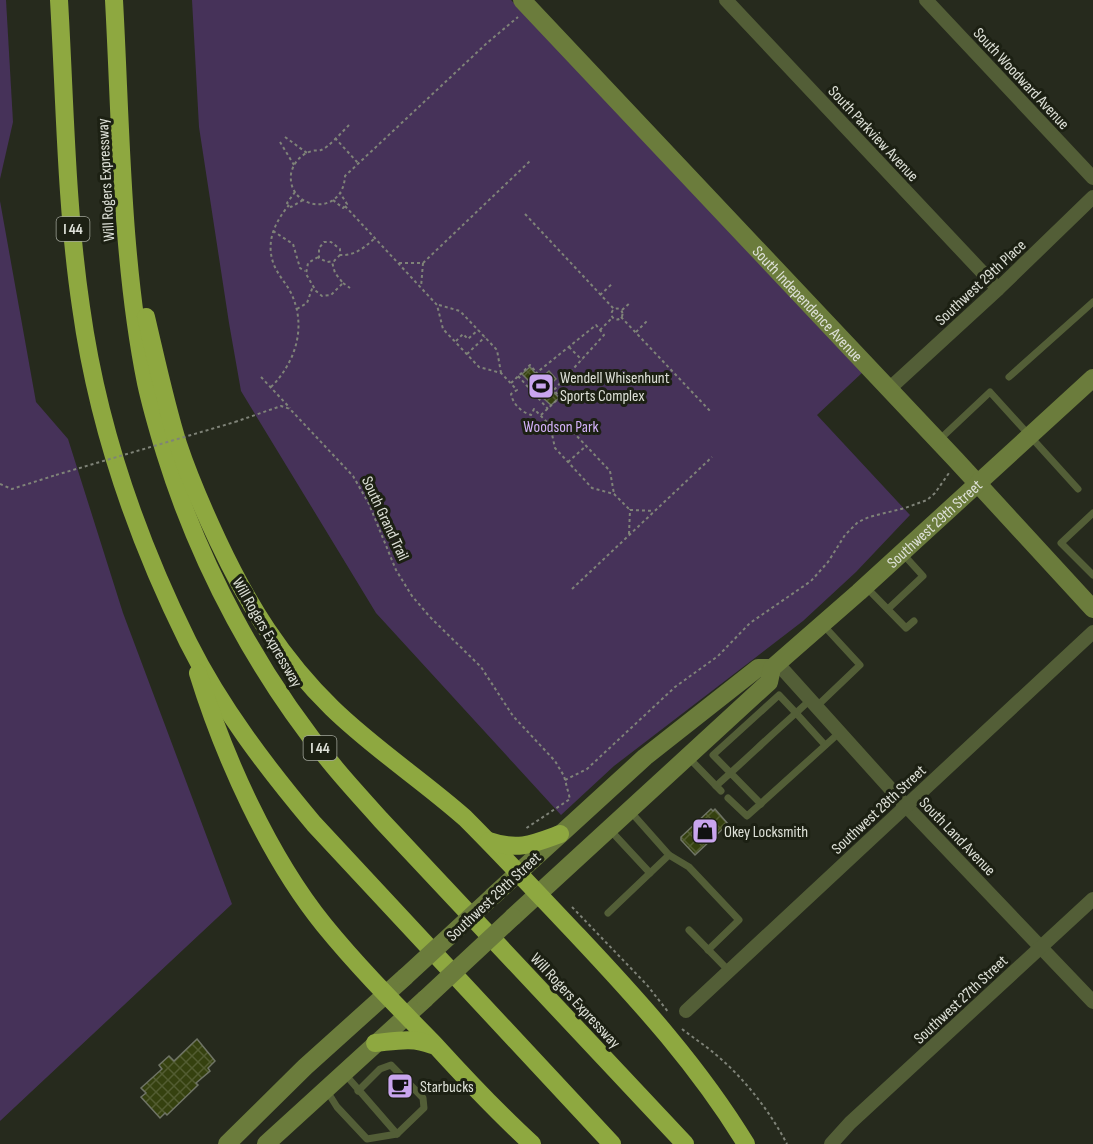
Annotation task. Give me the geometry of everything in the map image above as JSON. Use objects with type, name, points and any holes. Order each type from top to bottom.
[{"type":"highway","name":"Will Rogers Expressway","points":[[59,0],[74,242],[80,306],[88,354],[135,521],[189,643],[244,733],[277,779],[314,824],[612,1144]]},
{"type":"highway","name":"Will Rogers Expressway","points":[[114,0],[127,242],[137,331],[146,385],[177,490],[219,588],[282,695],[336,769],[381,820],[685,1144]]},
{"type":"highway","points":[[127,242],[179,446],[202,508],[253,609],[286,657],[331,706],[379,749],[439,795],[487,840],[675,1042],[709,1087],[746,1144]]},
{"type":"highway","points":[[189,643],[211,715],[253,810],[279,859],[324,925],[476,1090],[532,1144]]},
{"type":"highway","points":[[487,840],[503,846],[522,847],[560,834]]},
{"type":"highway","points":[[375,1043],[405,1039],[421,1040],[435,1046]]},
{"type":"main road","name":"South Independence Avenue","points":[[521,8],[889,389],[1093,609]]},
{"type":"main road","name":"Southwest 29th Street","points":[[266,1144],[769,682],[775,666],[823,625],[1093,378]]},
{"type":"main road","name":"Southwest 29th Street","points":[[226,1144],[305,1067],[665,739],[758,668],[775,666]]},
{"type":"main road","points":[[305,1067],[326,1089]]},
{"type":"street","name":"South Parkview Avenue","points":[[726,0],[998,289]]},
{"type":"street","name":"South Woodward Avenue","points":[[926,0],[1093,178]]},
{"type":"street","name":"Southwest 29th Place","points":[[889,389],[998,289],[1093,197]]},
{"type":"street","name":"Southwest 28th Street","points":[[686,1011],[1093,632]]},
{"type":"street","name":"South Land Avenue","points":[[775,666],[813,703],[906,806],[1093,1002]]},
{"type":"street","name":"Southwest 27th Street","points":[[831,1144],[850,1123],[1093,899]]},
{"type":"lane","points":[[1009,378],[1093,302]]},
{"type":"lane","points":[[938,441],[990,392],[1078,489]]},
{"type":"lane","points":[[1093,513],[1061,543],[1093,576]]},
{"type":"lane","points":[[888,609],[923,576],[902,553]]},
{"type":"lane","points":[[866,586],[906,628],[914,621]]},
{"type":"lane","points":[[688,757],[719,788],[744,756],[773,729],[813,703],[860,665],[823,625]]},
{"type":"lane","points":[[761,804],[713,755],[761,716],[779,695],[825,745]]},
{"type":"lane","points":[[728,798],[747,816],[839,733]]},
{"type":"lane","points":[[629,810],[669,855],[689,867],[739,920],[708,950]]},
{"type":"lane","points":[[609,829],[650,873]]},
{"type":"lane","points":[[608,913],[669,855]]},
{"type":"lane","points":[[689,930],[729,971]]},
{"type":"lane","points":[[326,1089],[336,1107],[367,1139],[397,1134],[424,1108],[423,1098],[391,1065],[386,1065],[358,1091]]},
{"type":"lane","points":[[344,1072],[397,1134]]},
{"type":"path","points":[[349,125],[322,150],[307,153],[294,165],[291,178],[295,191],[303,200],[322,205],[333,200],[344,187],[345,176],[487,43],[521,8]]},
{"type":"path","points":[[285,137],[307,153]]},
{"type":"path","points":[[335,138],[358,163]]},
{"type":"path","points":[[280,142],[294,165]]},
{"type":"path","points":[[421,287],[423,263],[531,161]]},
{"type":"path","points":[[271,387],[285,372],[298,337],[297,309],[291,293],[274,264],[271,246],[277,221],[289,205],[287,203],[295,191]]},
{"type":"path","points":[[340,193],[347,204],[345,206],[437,305],[443,329],[479,367],[501,373],[511,383],[517,390],[511,394],[516,404],[527,414],[531,415],[534,409],[550,425],[573,432],[610,471],[614,494]]},
{"type":"path","points":[[289,205],[291,207],[303,200]]},
{"type":"path","points":[[333,200],[343,208],[345,206]]},
{"type":"path","points":[[525,214],[600,295],[614,309],[621,311]]},
{"type":"path","points":[[273,231],[293,244],[300,268],[306,271]]},
{"type":"path","points":[[318,257],[332,262],[340,255],[359,251],[375,238]]},
{"type":"path","points":[[318,257],[319,248],[328,242],[338,246],[340,255]]},
{"type":"path","points":[[318,257],[306,266],[306,276],[316,291],[326,297],[331,296],[343,283]]},
{"type":"path","points":[[332,262],[335,273],[350,288]]},
{"type":"path","points":[[398,263],[423,263]]},
{"type":"path","points":[[600,295],[613,283]]},
{"type":"path","points":[[297,309],[307,303],[314,285]]},
{"type":"path","points":[[631,302],[621,311],[621,317],[711,412]]},
{"type":"path","points":[[437,305],[459,311],[497,350],[501,373]]},
{"type":"path","points":[[600,330],[613,317],[614,309]]},
{"type":"path","points":[[613,317],[618,319],[621,317]]},
{"type":"path","points":[[636,332],[648,320]]},
{"type":"path","points":[[511,383],[530,365],[536,373],[596,325],[604,335],[553,391],[560,398],[540,415]]},
{"type":"path","points":[[455,342],[464,334],[468,339],[478,330]]},
{"type":"path","points":[[467,354],[485,338]]},
{"type":"path","points":[[569,347],[582,360]]},
{"type":"path","name":"South Grand Trail","points":[[261,376],[344,465],[363,491],[396,570],[418,604],[481,667],[513,716],[555,761],[565,780]]},
{"type":"path","points":[[518,376],[548,409]]},
{"type":"path","points":[[0,484],[12,489],[281,406],[294,412]]},
{"type":"path","points":[[550,425],[555,448],[592,488],[614,494],[630,510],[654,511]]},
{"type":"path","points":[[568,463],[586,446]]},
{"type":"path","points":[[572,589],[712,457]]},
{"type":"path","points":[[522,831],[570,799],[565,780],[587,769],[681,683],[713,660],[746,627],[811,581],[828,562],[845,535],[858,522],[927,500],[950,473]]},
{"type":"path","points":[[629,535],[630,510]]},
{"type":"green space","points":[[0,0],[6,0],[13,122],[0,179]]},
{"type":"green space","name":"Woodson Park","points":[[192,0],[511,0],[863,372],[817,415],[910,515],[856,572],[803,621],[614,766],[561,815],[376,613],[241,391],[199,127]]},
{"type":"green space","points":[[0,201],[36,402],[68,439],[123,613],[232,904],[0,1121]]},
{"type":"building","points":[[530,367],[540,379],[549,371],[556,379],[548,386],[559,398],[551,405],[531,387],[533,385],[522,374]]},
{"type":"building","name":"Okey Locksmith","points":[[711,809],[713,811],[715,809],[728,824],[695,855],[681,840],[681,837]]},
{"type":"building","points":[[197,1039],[215,1061],[208,1068],[210,1071],[196,1083],[198,1085],[167,1115],[165,1113],[160,1118],[141,1097],[146,1093],[141,1088],[162,1069],[159,1065],[169,1056],[174,1061]]},
{"type":"place","name":"Wendell Whisenhunt Sports Complex","points":[[541,386]]},
{"type":"place","name":"Okey Locksmith","points":[[705,831]]},
{"type":"place","name":"Starbucks","points":[[400,1086]]}]
